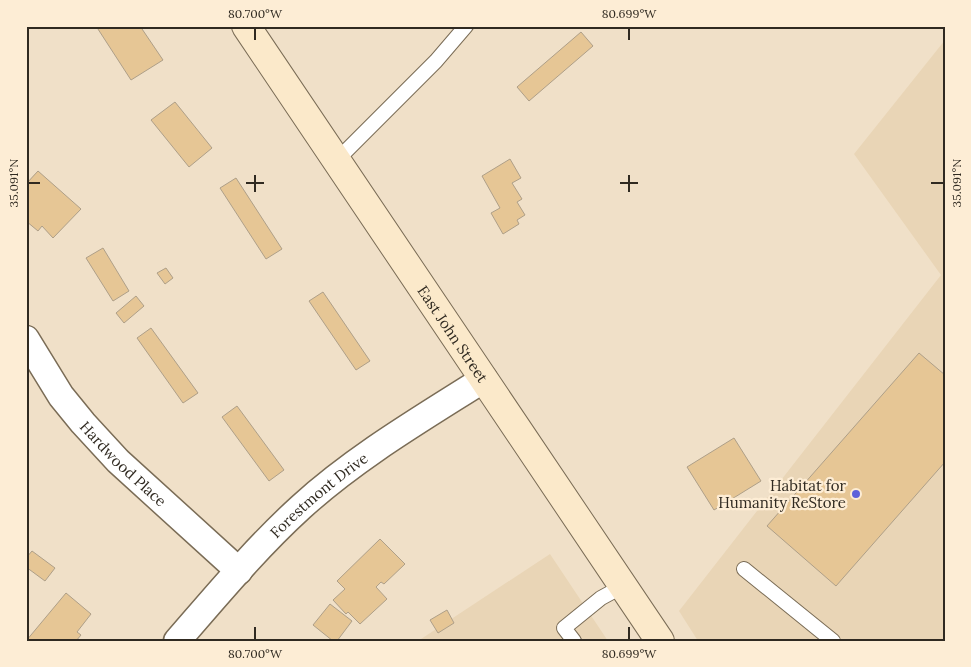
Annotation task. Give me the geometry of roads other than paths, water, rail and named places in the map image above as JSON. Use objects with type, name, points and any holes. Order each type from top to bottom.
[{"type":"main road","name":"East John Street","points":[[246,26],[660,641]]},
{"type":"street","name":"Hardwood Place","points":[[26,339],[61,396],[83,424],[118,461],[239,571]]},
{"type":"street","name":"Forestmont Drive","points":[[177,641],[260,547],[302,507],[373,449],[484,379]]},
{"type":"lane","points":[[336,161],[436,61],[466,26]]},
{"type":"lane","points":[[744,568],[832,641]]},
{"type":"lane","points":[[574,641],[564,628],[601,598],[623,586]]},
{"type":"place","name":"Habitat for Humanity ReStore","points":[[856,494]]}]
